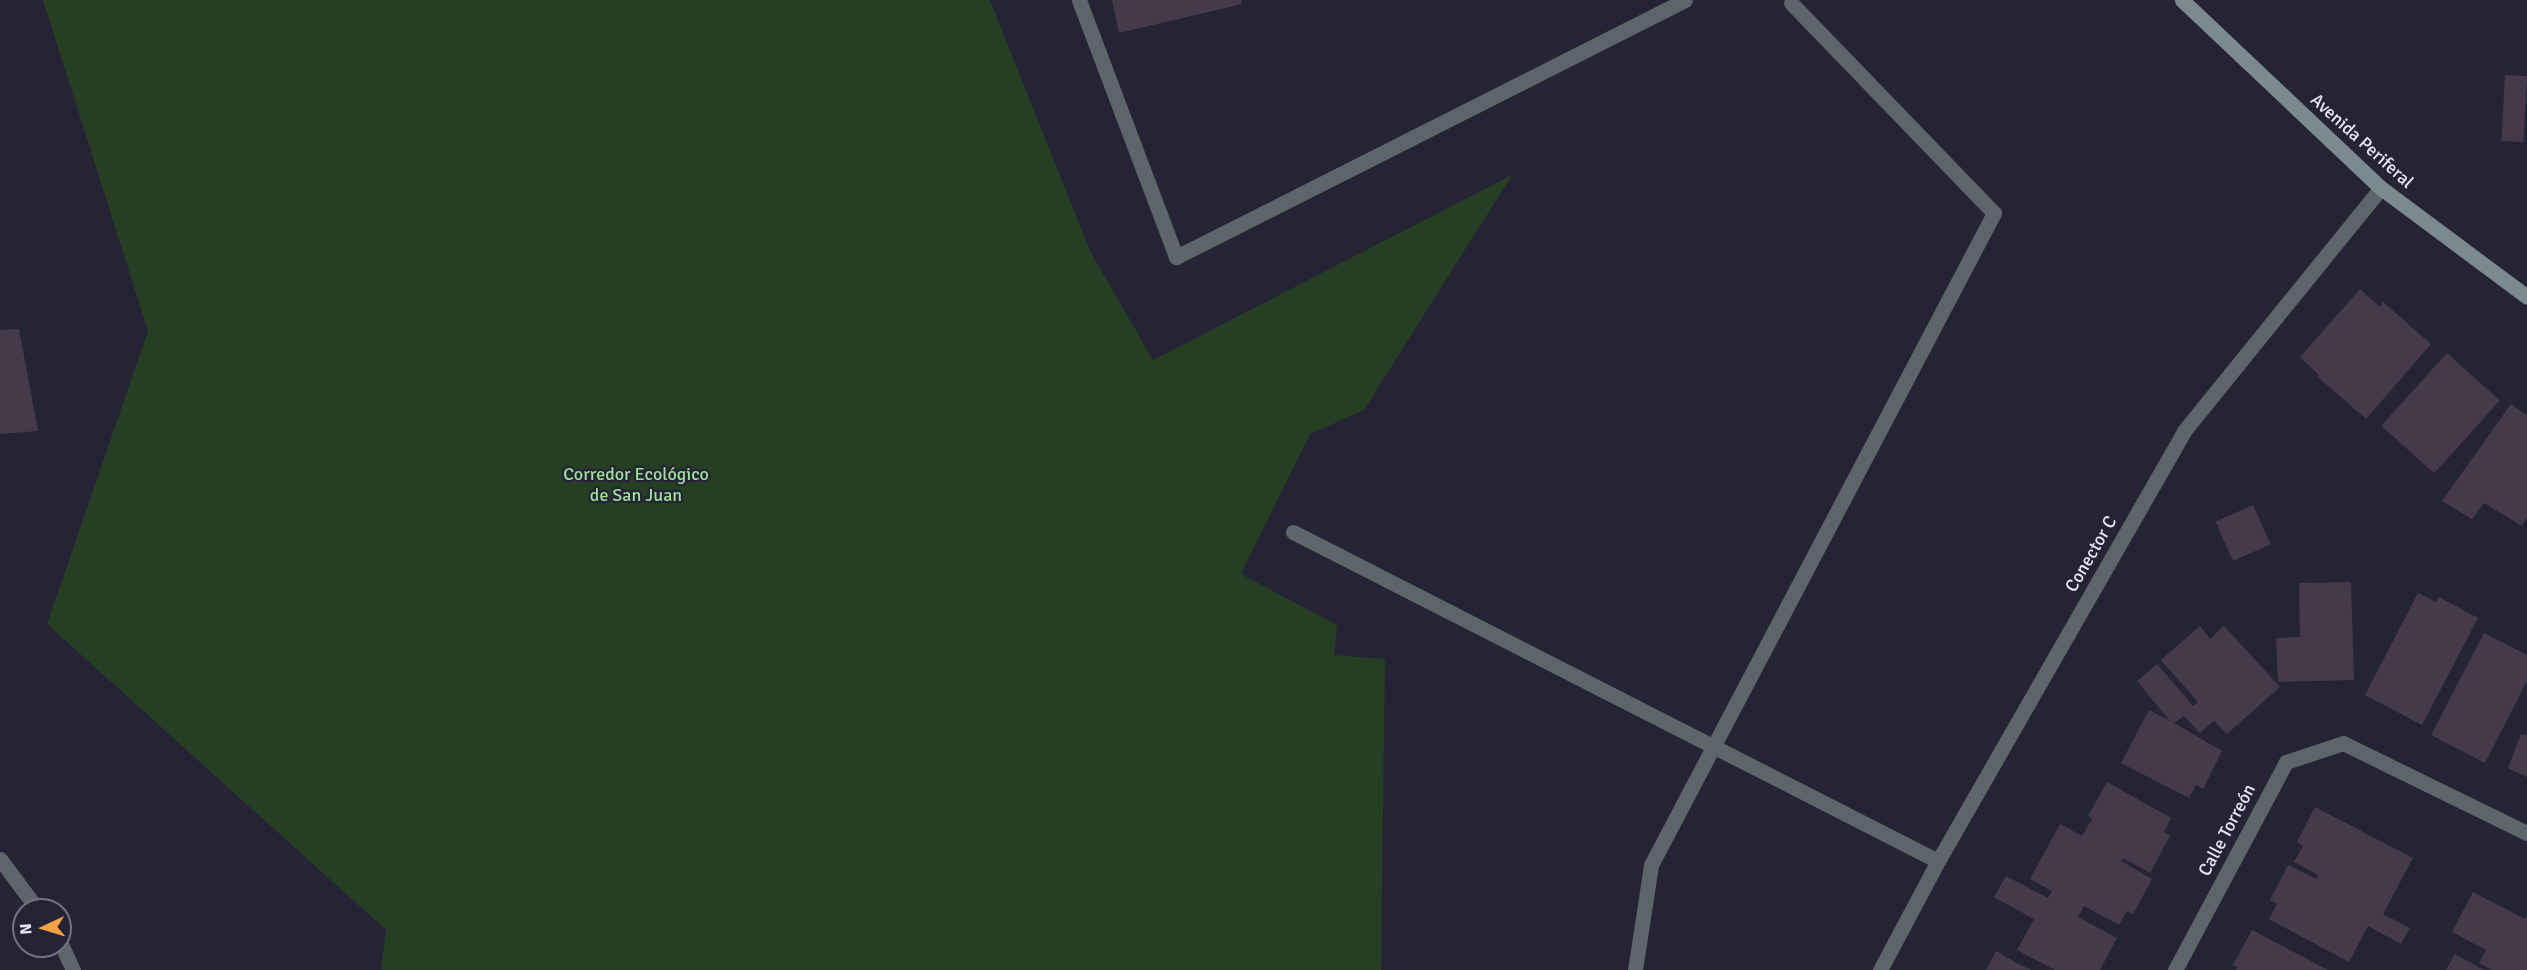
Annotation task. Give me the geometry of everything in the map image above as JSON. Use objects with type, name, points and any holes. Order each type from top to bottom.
[{"type":"street","points":[[1079,0],[1176,257],[1684,0]]},
{"type":"street","name":"Avenida Periferal","points":[[2182,0],[2381,188],[2527,297]]},
{"type":"street","points":[[1635,970],[1651,866],[1994,213],[1791,3]]},
{"type":"street","name":"Conector C","points":[[1880,970],[1938,861],[2184,431],[2381,188]]},
{"type":"street","points":[[1293,532],[1938,861]]},
{"type":"street","name":"Calle Torreón","points":[[2175,970],[2286,762],[2343,744],[2527,833]]},
{"type":"street","points":[[0,859],[29,898]]},
{"type":"green space","name":"Corredor Ecológico de San Juan","points":[[43,0],[990,0],[1091,253],[1153,360],[1512,175],[1364,410],[1310,434],[1241,574],[1337,625],[1334,655],[1385,659],[1381,970],[381,970],[386,930],[47,624],[148,331]]},
{"type":"building","points":[[1112,0],[1241,0],[1242,4],[1119,33]]},
{"type":"building","points":[[2505,75],[2527,76],[2524,142],[2502,141]]},
{"type":"building","points":[[2360,289],[2380,307],[2383,302],[2431,344],[2366,419],[2318,377],[2319,375],[2300,357]]},
{"type":"building","points":[[19,329],[38,431],[0,434],[0,330]]},
{"type":"building","points":[[2447,353],[2500,401],[2434,473],[2381,426]]},
{"type":"building","points":[[2511,404],[2527,415],[2527,517],[2522,526],[2484,503],[2472,519],[2442,501]]},
{"type":"building","points":[[2253,505],[2270,544],[2233,561],[2216,522]]},
{"type":"building","points":[[2351,582],[2354,680],[2278,682],[2276,638],[2300,637],[2299,583]]},
{"type":"building","points":[[2418,593],[2436,602],[2439,597],[2478,618],[2422,725],[2365,695]]},
{"type":"building","points":[[2200,626],[2210,639],[2224,626],[2280,687],[2227,734],[2214,721],[2200,733],[2184,716],[2174,723],[2222,751],[2203,789],[2196,785],[2189,798],[2121,763],[2149,710],[2170,721],[2137,681],[2157,664],[2193,706],[2198,702],[2161,660]]},
{"type":"building","points":[[2484,633],[2527,655],[2527,681],[2485,763],[2431,735]]},
{"type":"building","points":[[2521,734],[2527,735],[2527,777],[2508,768]]},
{"type":"building","points":[[2107,782],[2171,818],[2164,832],[2170,836],[2150,873],[2123,858],[2121,861],[2152,879],[2133,914],[2127,911],[2119,925],[2084,906],[2078,917],[2117,938],[2100,970],[2055,970],[2017,950],[2034,919],[1994,897],[2006,876],[2048,898],[2052,891],[2030,879],[2060,824],[2082,836],[2092,819],[2088,816]]},
{"type":"building","points":[[2315,807],[2413,858],[2383,914],[2410,928],[2401,944],[2368,926],[2349,962],[2269,919],[2277,904],[2270,900],[2288,865],[2316,879],[2318,875],[2294,862],[2303,846],[2297,842]]},
{"type":"building","points":[[2473,892],[2525,919],[2527,914],[2527,970],[2492,970],[2479,963],[2486,950],[2452,932]]},
{"type":"building","points":[[2252,930],[2328,970],[2236,970],[2238,967],[2233,965]]},
{"type":"building","points":[[1996,951],[2015,962],[2031,970],[1986,970]]},
{"type":"building","points":[[2455,954],[2484,970],[2446,970]]}]
